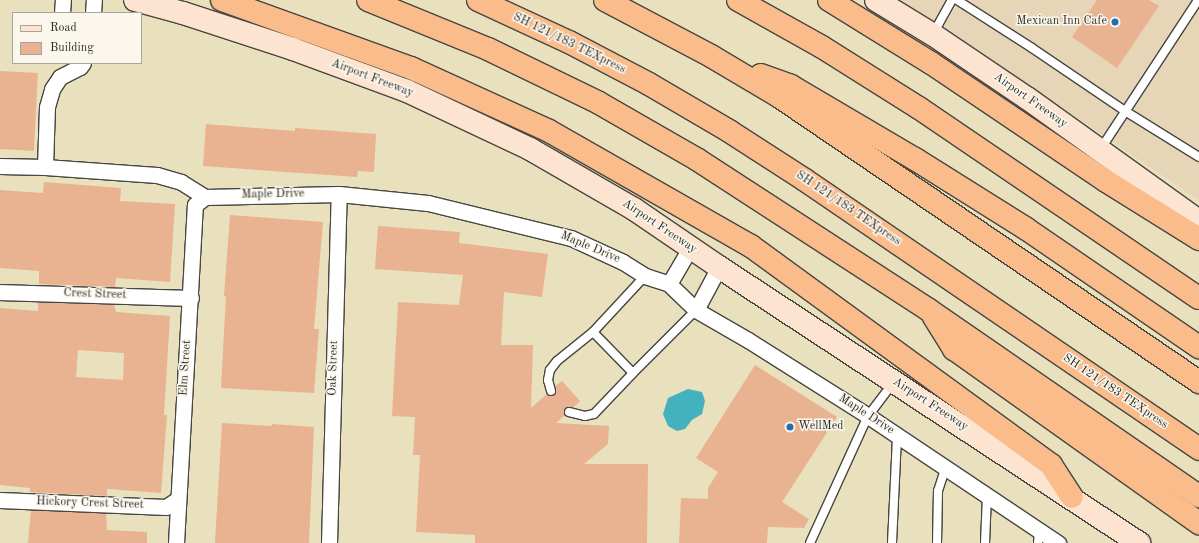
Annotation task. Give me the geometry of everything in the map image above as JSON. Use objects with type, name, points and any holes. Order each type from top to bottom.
[{"type":"highway","points":[[222,0],[411,68],[549,131],[750,246],[1051,465],[1072,497]]},
{"type":"highway","points":[[368,0],[488,49],[598,103],[698,160],[929,310],[1199,496]]},
{"type":"highway","name":"SH 121/183 TEXpress","points":[[478,0],[569,42],[649,84],[729,132],[818,188],[1199,449]]},
{"type":"highway","points":[[605,0],[710,56],[780,97],[1199,382]]},
{"type":"highway","points":[[738,0],[822,47],[919,108],[1199,298]]},
{"type":"highway","points":[[829,0],[931,63],[1106,181],[1199,239]]},
{"type":"highway","points":[[710,56],[791,86],[909,155],[1025,228],[1199,347]]},
{"type":"highway","points":[[929,310],[954,349],[1199,523]]},
{"type":"main road","name":"Airport Freeway","points":[[134,0],[183,13],[293,49],[407,91],[530,149],[634,209],[690,248],[1072,497],[1139,543]]},
{"type":"main road","name":"Airport Freeway","points":[[876,0],[932,34],[1027,98],[1099,151],[1199,220]]},
{"type":"street","points":[[62,12],[63,0]]},
{"type":"street","points":[[93,12],[94,0]]},
{"type":"street","points":[[45,167],[47,107],[52,89],[60,70],[80,67],[82,64]]},
{"type":"street","points":[[0,166],[45,167],[157,175],[181,182],[205,197]]},
{"type":"street","name":"Maple Drive","points":[[205,197],[339,194],[428,203],[571,238],[623,262],[646,276],[669,284],[696,310],[748,340],[946,467],[987,495],[1039,537],[1058,543]]},
{"type":"street","name":"Oak Street","points":[[329,543],[339,194]]},
{"type":"street","name":"Elm Street","points":[[176,543],[191,298],[195,205],[205,197]]},
{"type":"street","points":[[669,284],[690,248]]},
{"type":"street","points":[[696,310],[719,267]]},
{"type":"street","name":"Crest Street","points":[[0,292],[191,298]]},
{"type":"street","name":"Hickory Crest Street","points":[[0,500],[166,507],[178,499]]},
{"type":"lane","points":[[932,34],[952,0]]},
{"type":"lane","points":[[957,0],[1125,111],[1199,157]]},
{"type":"lane","points":[[1099,151],[1198,0]]},
{"type":"lane","points":[[551,390],[548,380],[550,370],[557,362],[593,332],[646,276]]},
{"type":"lane","points":[[569,412],[585,416],[594,414],[696,310]]},
{"type":"lane","points":[[593,332],[633,373]]},
{"type":"lane","points":[[810,543],[868,416],[894,381]]},
{"type":"lane","points":[[892,543],[897,435]]},
{"type":"lane","points":[[937,543],[938,491],[946,467]]},
{"type":"lane","points":[[985,543],[987,495]]},
{"type":"shaded area","points":[[896,0],[1199,0],[1199,200],[1005,70]]},
{"type":"water","points":[[688,389],[702,392],[705,401],[702,414],[692,420],[685,429],[677,431],[668,426],[663,414],[668,398]]},
{"type":"building","name":"Mexican Inn Cafe","points":[[1097,0],[1149,0],[1159,6],[1117,68],[1072,37]]},
{"type":"building","points":[[0,71],[38,73],[34,151],[0,149]]},
{"type":"building","points":[[206,124],[295,131],[295,128],[376,134],[374,172],[358,171],[357,177],[203,166]]},
{"type":"building","points":[[44,182],[121,188],[120,201],[175,204],[170,282],[116,278],[115,287],[39,284],[39,271],[0,268],[0,190],[43,193]]},
{"type":"building","points":[[230,215],[323,222],[314,329],[319,329],[314,393],[221,388],[226,296],[224,296]]},
{"type":"building","points":[[378,226],[460,232],[459,243],[548,254],[542,297],[504,292],[501,345],[533,345],[531,408],[547,394],[550,396],[555,395],[555,386],[562,381],[580,401],[574,407],[565,408],[565,415],[556,423],[609,426],[608,444],[584,464],[648,464],[647,543],[475,543],[475,535],[416,532],[420,455],[413,455],[415,417],[392,416],[398,302],[459,305],[463,275],[375,269]]},
{"type":"building","points":[[38,302],[114,305],[116,312],[170,316],[164,415],[167,415],[161,493],[107,489],[107,496],[30,492],[30,488],[0,485],[0,308],[38,311]],"holes":[[[78,350],[124,353],[123,380],[76,377]]]},
{"type":"building","points":[[755,365],[837,417],[782,502],[809,519],[804,528],[768,527],[767,543],[679,543],[681,498],[708,499],[708,488],[718,472],[696,458]]},
{"type":"building","points":[[222,423],[314,427],[309,543],[215,543]]},
{"type":"building","points":[[31,510],[106,513],[107,530],[147,532],[147,543],[28,543]]},
{"type":"place","name":"Mexican Inn Cafe","points":[[1115,22]]},
{"type":"place","name":"WellMed","points":[[790,427]]}]
